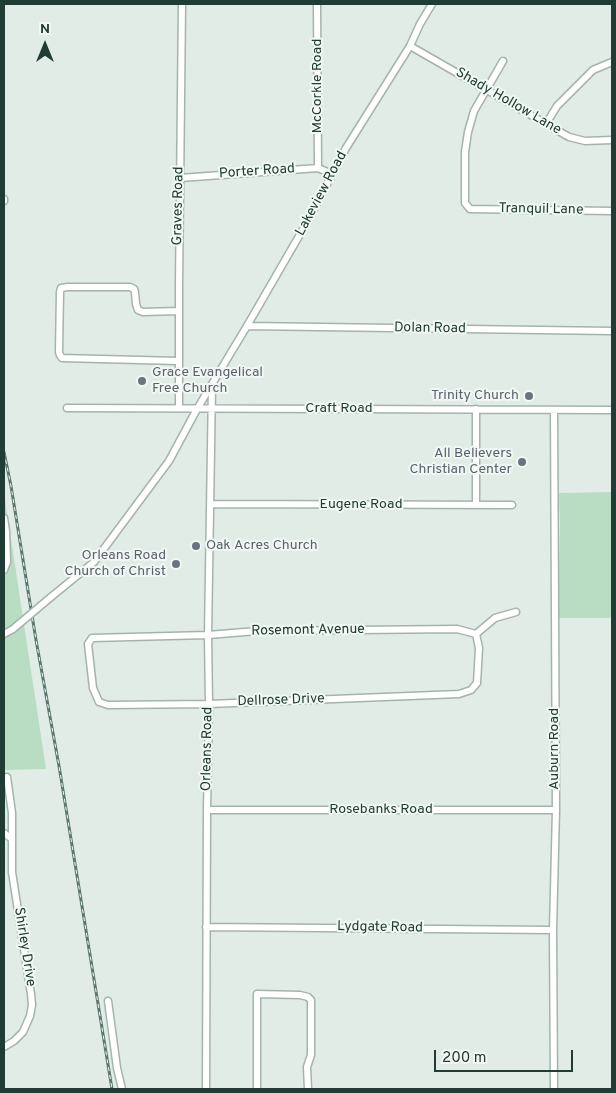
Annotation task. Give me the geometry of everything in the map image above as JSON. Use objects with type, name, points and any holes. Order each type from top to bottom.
[{"type":"street","name":"Graves Road","points":[[179,408],[178,311],[182,4]]},
{"type":"street","name":"McCorkle Road","points":[[317,4],[318,168]]},
{"type":"street","name":"Lakeview Road","points":[[4,634],[14,629],[94,562],[169,461],[197,409],[306,224],[346,148],[410,46],[432,4]]},
{"type":"street","name":"Shady Hollow Lane","points":[[410,46],[569,136],[585,141],[612,140]]},
{"type":"street","points":[[486,89],[503,61]]},
{"type":"street","points":[[546,124],[557,106],[593,70],[612,62]]},
{"type":"street","name":"Tranquil Lane","points":[[486,89],[474,111],[465,152],[465,203],[470,209],[612,211]]},
{"type":"street","name":"Porter Road","points":[[180,178],[318,168],[332,174]]},
{"type":"street","points":[[178,311],[144,312],[138,310],[134,289],[130,287],[68,287],[61,288],[60,292],[59,352],[62,358],[178,361]]},
{"type":"street","name":"Dolan Road","points":[[247,326],[612,331]]},
{"type":"street","points":[[212,384],[212,409]]},
{"type":"street","name":"Craft Road","points":[[67,408],[612,410]]},
{"type":"street","name":"Orleans Road","points":[[206,1089],[208,635],[212,409]]},
{"type":"street","points":[[476,409],[476,505]]},
{"type":"street","name":"Auburn Road","points":[[554,410],[556,810],[553,930],[554,1089]]},
{"type":"street","name":"Eugene Road","points":[[210,504],[512,505]]},
{"type":"street","points":[[4,518],[7,562],[4,570]]},
{"type":"street","points":[[476,634],[495,618],[516,612]]},
{"type":"street","name":"Rosemont Avenue","points":[[92,638],[208,635],[257,631],[457,629],[476,634]]},
{"type":"street","name":"Dellrose Drive","points":[[92,638],[88,644],[93,688],[99,702],[108,705],[209,704],[459,694],[470,690],[477,683],[479,648],[476,634]]},
{"type":"street","name":"Shirley Drive","points":[[4,1047],[23,1032],[30,1016],[32,1005],[32,994],[12,872],[12,813],[7,777]]},
{"type":"street","name":"Rosebanks Road","points":[[207,810],[556,810]]},
{"type":"street","points":[[4,833],[12,839]]},
{"type":"street","name":"Lydgate Road","points":[[206,927],[553,930]]},
{"type":"street","points":[[257,1089],[257,994],[300,995],[308,996],[312,1000],[310,1055],[307,1067],[308,1089]]},
{"type":"street","points":[[108,1000],[122,1089]]},
{"type":"green space","points":[[612,492],[612,618],[558,618],[559,493]]},
{"type":"green space","points":[[4,493],[46,769],[4,770]]},
{"type":"railway","points":[[4,452],[59,766],[112,1089]]},
{"type":"place","name":"Grace Evangelical Free Church","points":[[142,381]]},
{"type":"place","name":"Trinity Church","points":[[529,396]]},
{"type":"place","name":"All Believers Christian Center","points":[[522,462]]},
{"type":"place","name":"Oak Acres Church","points":[[196,546]]},
{"type":"place","name":"Orleans Road Church of Christ","points":[[176,564]]}]
